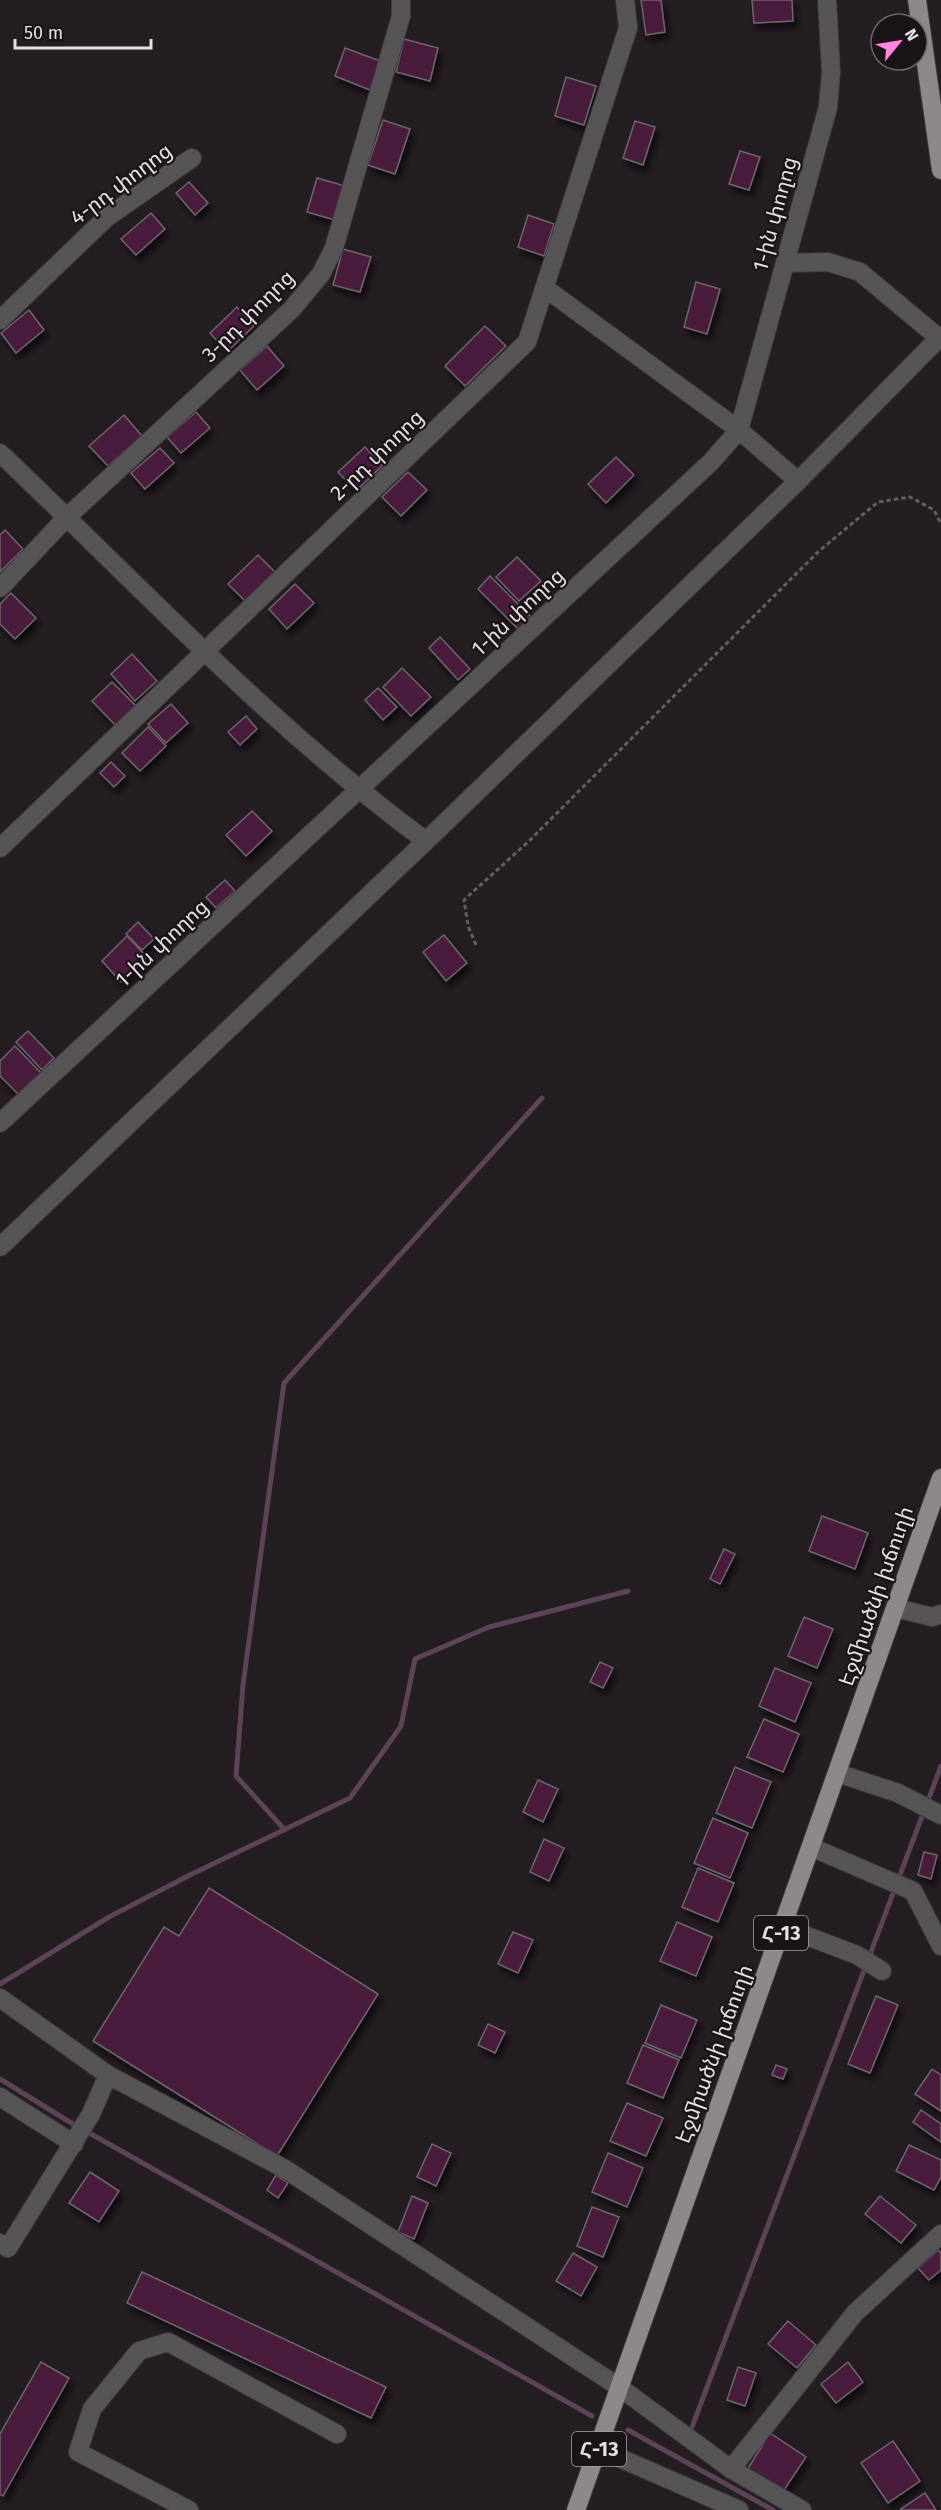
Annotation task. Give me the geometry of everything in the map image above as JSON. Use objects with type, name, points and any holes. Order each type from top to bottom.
[{"type":"main road","points":[[917,0],[941,170]]},
{"type":"main road","name":"Էջմիածնի խճուղի","points":[[576,2510],[941,1478]]},
{"type":"street","name":"3-րդ փողոց","points":[[0,588],[68,517],[292,309],[321,274],[344,218],[401,16],[401,0]]},
{"type":"street","name":"2-րդ փողոց","points":[[0,848],[527,342],[628,28],[625,0]]},
{"type":"street","name":"1-ին փողոց","points":[[0,1124],[711,462],[739,430],[828,107],[831,72],[826,0]]},
{"type":"street","name":"4-րդ փողոց","points":[[0,320],[106,218],[192,158]]},
{"type":"street","points":[[0,1247],[426,841],[798,481],[940,337],[860,272],[828,262],[785,263]]},
{"type":"street","points":[[545,288],[739,430],[798,481]]},
{"type":"street","points":[[0,453],[205,652],[359,792],[426,841]]},
{"type":"street","points":[[896,1608],[932,1617],[941,1614]]},
{"type":"street","points":[[837,1773],[915,1801],[938,1813]]},
{"type":"street","points":[[811,1847],[913,1891],[941,1946]]},
{"type":"street","points":[[783,1927],[857,1955],[882,1971]]},
{"type":"street","points":[[0,1998],[108,2074],[285,2169],[619,2387],[731,2469],[802,2510]]},
{"type":"street","points":[[0,2242],[8,2248],[74,2144],[91,2114],[108,2074]]},
{"type":"street","points":[[0,2097],[74,2144]]},
{"type":"street","points":[[731,2469],[855,2313],[941,2234]]},
{"type":"street","points":[[189,2510],[78,2452],[92,2409],[139,2351],[168,2342],[337,2434]]},
{"type":"street","points":[[598,2449],[739,2510]]},
{"type":"path","points":[[476,945],[468,926],[464,900],[528,843],[819,551],[878,502],[910,497],[934,510],[941,524]]},
{"type":"building","points":[[641,0],[661,0],[665,32],[646,35]]},
{"type":"building","points":[[752,0],[792,0],[793,21],[754,23]]},
{"type":"building","points":[[404,39],[438,48],[430,81],[396,72]]},
{"type":"building","points":[[345,48],[380,61],[370,90],[335,76]]},
{"type":"building","points":[[566,77],[596,86],[584,125],[555,116]]},
{"type":"building","points":[[383,120],[410,129],[395,174],[368,165]]},
{"type":"building","points":[[635,121],[655,127],[643,165],[623,158]]},
{"type":"building","points":[[740,151],[760,157],[749,190],[729,184]]},
{"type":"building","points":[[317,178],[345,186],[335,220],[307,212]]},
{"type":"building","points":[[189,182],[208,203],[195,215],[176,193]]},
{"type":"building","points":[[151,213],[165,229],[136,255],[121,239]]},
{"type":"building","points":[[528,215],[554,224],[544,256],[518,247]]},
{"type":"building","points":[[343,249],[371,257],[360,292],[333,285]]},
{"type":"building","points":[[696,282],[720,289],[707,334],[684,327]]},
{"type":"building","points":[[237,307],[254,326],[227,352],[210,333]]},
{"type":"building","points":[[29,310],[44,330],[16,353],[1,333]]},
{"type":"building","points":[[485,326],[506,346],[465,386],[445,366]]},
{"type":"building","points":[[267,346],[284,366],[257,390],[240,370]]},
{"type":"building","points":[[196,412],[210,428],[181,453],[167,437]]},
{"type":"building","points":[[124,415],[142,436],[108,466],[89,446]]},
{"type":"building","points":[[365,447],[382,466],[356,491],[338,472]]},
{"type":"building","points":[[160,448],[174,463],[145,489],[131,473]]},
{"type":"building","points":[[616,457],[634,475],[606,503],[588,484]]},
{"type":"building","points":[[408,472],[427,490],[401,516],[382,497]]},
{"type":"building","points":[[5,530],[23,549],[0,572],[0,535]]},
{"type":"building","points":[[258,555],[277,574],[247,603],[228,584]]},
{"type":"building","points":[[517,557],[541,581],[519,601],[496,577]]},
{"type":"building","points":[[490,576],[531,617],[518,629],[478,589]]},
{"type":"building","points":[[295,584],[314,603],[287,629],[269,609]]},
{"type":"building","points":[[11,593],[36,618],[15,639],[0,624],[0,604]]},
{"type":"building","points":[[440,637],[470,669],[458,680],[429,648]]},
{"type":"building","points":[[132,654],[157,681],[135,701],[111,674]]},
{"type":"building","points":[[402,668],[431,697],[411,716],[383,687]]},
{"type":"building","points":[[112,682],[138,708],[118,728],[92,701]]},
{"type":"building","points":[[378,688],[397,707],[383,720],[365,700]]},
{"type":"building","points":[[171,704],[188,723],[166,743],[148,724]]},
{"type":"building","points":[[246,716],[257,729],[240,745],[228,732]]},
{"type":"building","points":[[148,727],[166,746],[140,771],[122,753]]},
{"type":"building","points":[[111,762],[125,776],[114,787],[100,773]]},
{"type":"building","points":[[252,811],[272,831],[246,856],[226,835]]},
{"type":"building","points":[[225,880],[235,891],[216,908],[206,897]]},
{"type":"building","points":[[138,922],[154,939],[142,950],[126,934]]},
{"type":"building","points":[[444,935],[467,963],[446,981],[423,952]]},
{"type":"building","points":[[127,936],[147,957],[121,982],[102,961]]},
{"type":"building","points":[[28,1031],[54,1058],[42,1070],[16,1042]]},
{"type":"building","points":[[15,1046],[43,1075],[21,1097],[0,1076],[0,1061]]},
{"type":"building","points":[[822,1516],[868,1533],[855,1569],[809,1551]]},
{"type":"building","points":[[724,1549],[735,1554],[720,1584],[710,1579]]},
{"type":"building","points":[[804,1617],[833,1629],[817,1668],[788,1656]]},
{"type":"building","points":[[600,1662],[613,1668],[603,1688],[590,1682]]},
{"type":"building","points":[[775,1668],[811,1683],[795,1722],[759,1706]]},
{"type":"building","points":[[764,1719],[799,1734],[783,1772],[747,1757]]},
{"type":"building","points":[[735,1767],[771,1782],[752,1828],[716,1813]]},
{"type":"building","points":[[538,1780],[558,1789],[543,1822],[523,1812]]},
{"type":"building","points":[[713,1818],[748,1833],[730,1878],[694,1863]]},
{"type":"building","points":[[544,1839],[564,1848],[549,1881],[530,1872]]},
{"type":"building","points":[[924,1852],[937,1855],[931,1879],[918,1875]]},
{"type":"building","points":[[698,1868],[734,1883],[718,1922],[682,1907]]},
{"type":"building","points":[[209,1888],[378,1994],[277,2156],[93,2041],[164,1927],[179,1936]]},
{"type":"building","points":[[677,1922],[712,1937],[696,1976],[660,1961]]},
{"type":"building","points":[[513,1932],[533,1940],[518,1973],[498,1964]]},
{"type":"building","points":[[876,1996],[898,2005],[870,2073],[848,2064]]},
{"type":"building","points":[[661,2005],[697,2020],[681,2058],[645,2043]]},
{"type":"building","points":[[488,2024],[505,2032],[495,2053],[478,2045]]},
{"type":"building","points":[[643,2045],[679,2060],[663,2098],[627,2083]]},
{"type":"building","points":[[776,2065],[787,2069],[783,2079],[772,2075]]},
{"type":"building","points":[[932,2069],[941,2075],[941,2111],[915,2094]]},
{"type":"building","points":[[627,2103],[663,2118],[646,2156],[610,2141]]},
{"type":"building","points":[[921,2110],[941,2124],[941,2142],[913,2122]]},
{"type":"building","points":[[432,2144],[451,2153],[436,2186],[417,2177]]},
{"type":"building","points":[[909,2145],[941,2160],[941,2177],[934,2190],[896,2171]]},
{"type":"building","points":[[608,2153],[643,2168],[627,2207],[592,2192]]},
{"type":"building","points":[[90,2172],[119,2191],[99,2222],[69,2203]]},
{"type":"building","points":[[276,2175],[288,2183],[278,2198],[267,2190]]},
{"type":"building","points":[[412,2196],[428,2203],[414,2239],[398,2232]]},
{"type":"building","points":[[880,2196],[916,2225],[901,2243],[865,2214]]},
{"type":"building","points":[[592,2207],[619,2217],[603,2257],[577,2246]]},
{"type":"building","points":[[938,2250],[941,2253],[941,2270],[929,2280],[918,2268]]},
{"type":"building","points":[[573,2253],[597,2267],[581,2296],[556,2281]]},
{"type":"building","points":[[142,2272],[386,2387],[371,2418],[127,2303]]},
{"type":"building","points":[[788,2321],[816,2345],[797,2368],[768,2344]]},
{"type":"building","points":[[41,2362],[69,2378],[3,2496],[0,2494],[0,2434]]},
{"type":"building","points":[[848,2362],[863,2382],[836,2403],[821,2384]]},
{"type":"building","points":[[738,2367],[756,2373],[745,2406],[727,2400]]},
{"type":"building","points":[[770,2433],[806,2457],[782,2493],[747,2470]]},
{"type":"building","points":[[893,2441],[920,2481],[888,2503],[861,2463]]},
{"type":"building","points":[[925,2493],[936,2510],[901,2510],[901,2509]]},
{"type":"waterway","points":[[284,1829],[236,1776],[243,1685],[284,1383],[542,1098]]},
{"type":"waterway","points":[[0,1984],[109,1917],[192,1874],[350,1798],[401,1726],[415,1659],[489,1627],[628,1591]]},
{"type":"waterway","points":[[692,2427],[941,1766]]},
{"type":"waterway","points":[[0,2079],[68,2121],[592,2416]]},
{"type":"waterway","points":[[628,2430],[773,2510]]}]
